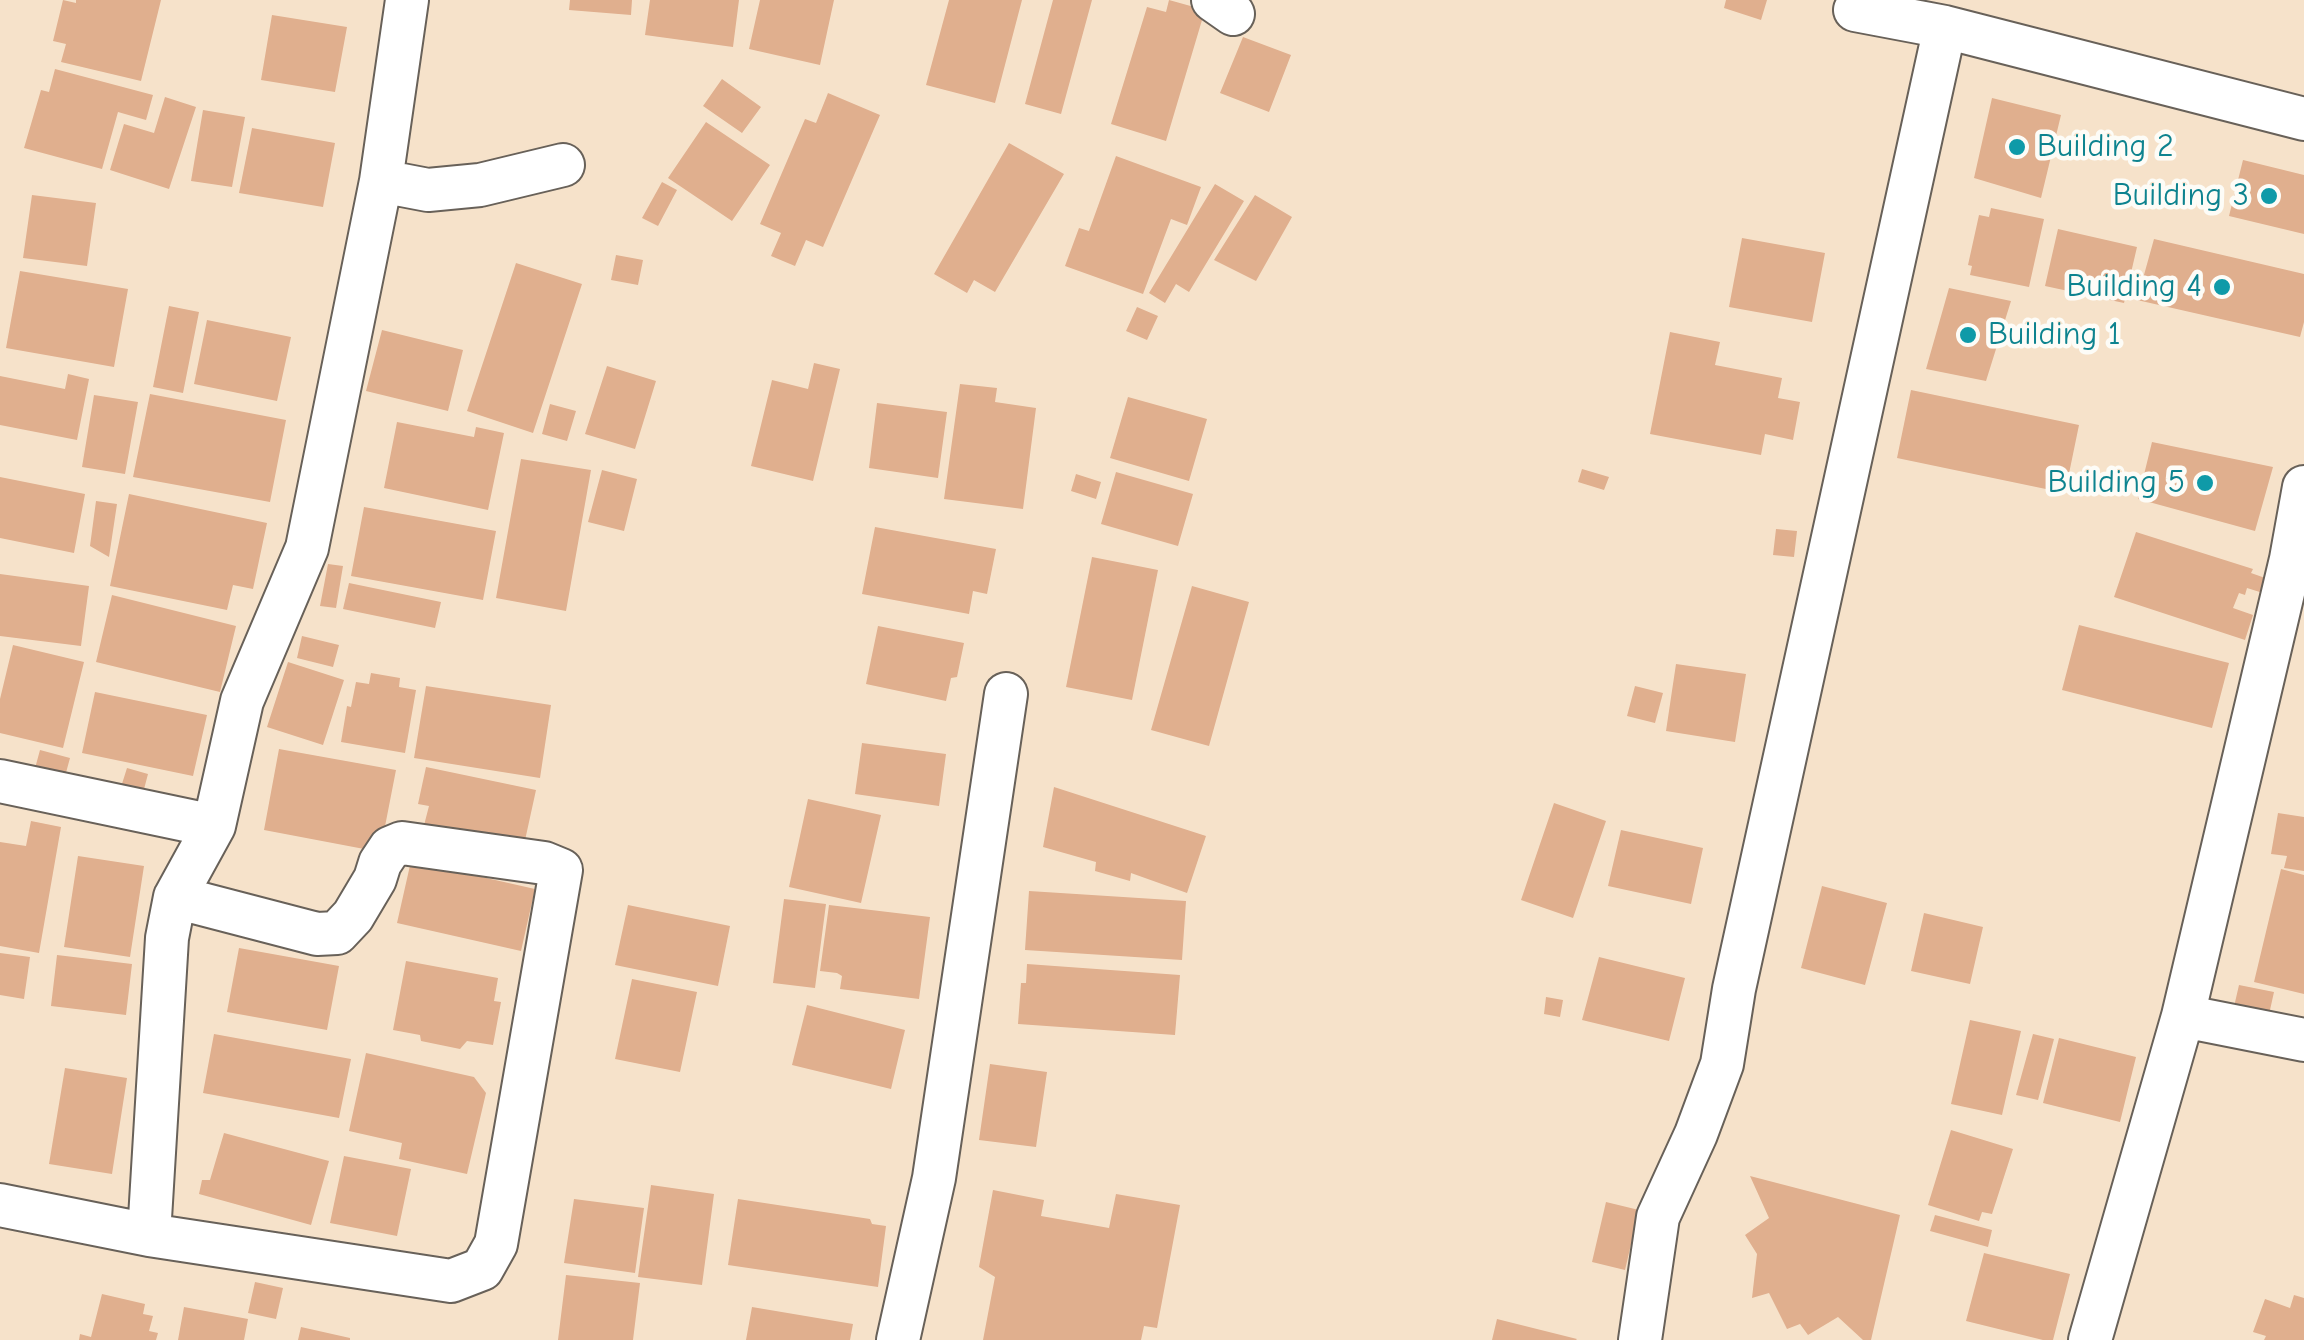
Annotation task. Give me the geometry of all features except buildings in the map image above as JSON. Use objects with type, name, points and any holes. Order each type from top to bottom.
[{"type":"street","points":[[149,1235],[167,938],[175,897],[214,826],[242,701],[307,548],[380,181],[407,0]]},
{"type":"street","points":[[1855,10],[1945,28],[2304,119]]},
{"type":"street","points":[[1640,1340],[1658,1217],[1696,1134],[1722,1064],[1734,990],[1945,28]]},
{"type":"street","points":[[380,181],[428,190],[480,185],[563,165]]},
{"type":"street","points":[[2090,1340],[2184,1016],[2298,561],[2304,487]]},
{"type":"street","points":[[898,1340],[934,1178],[1006,694]]},
{"type":"street","points":[[0,781],[214,826]]},
{"type":"street","points":[[0,1205],[149,1235],[451,1281],[482,1269],[496,1244],[562,870],[402,843],[390,848],[353,916],[337,932],[317,934],[175,897]]},
{"type":"street","points":[[2184,1016],[2304,1040]]},
{"type":"place","name":"Building 2","points":[[2017,147]]},
{"type":"place","name":"Building 3","points":[[2269,196]]},
{"type":"place","name":"Building 4","points":[[2222,287]]},
{"type":"place","name":"Building 1","points":[[1968,335]]},
{"type":"place","name":"Building 5","points":[[2205,483]]}]
